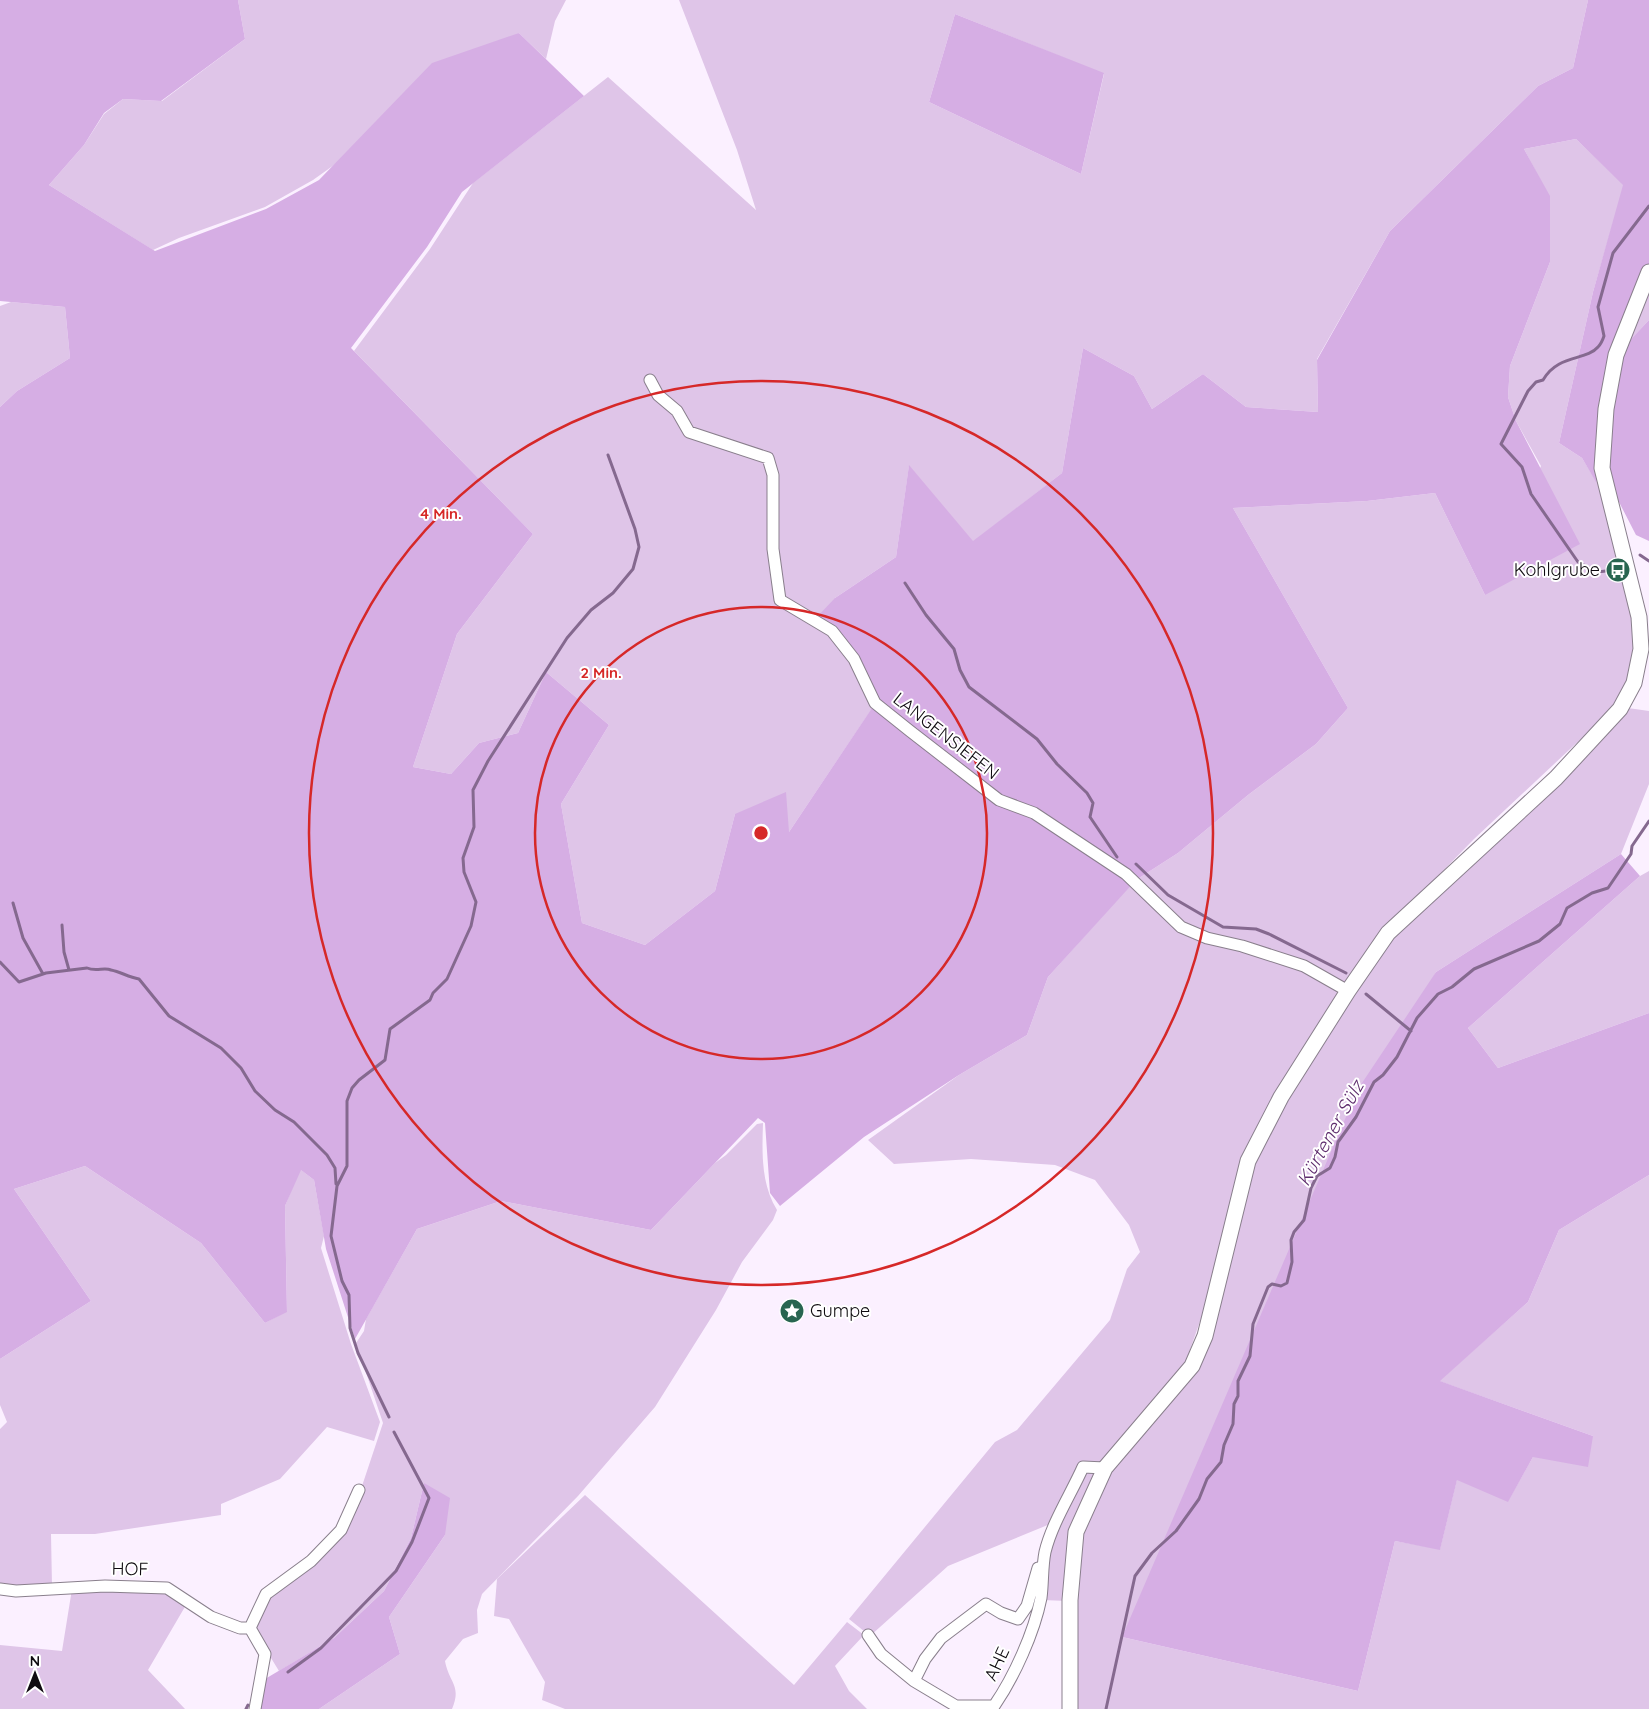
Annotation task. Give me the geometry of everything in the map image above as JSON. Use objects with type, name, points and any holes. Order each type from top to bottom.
[{"type":"main road","points":[[1070,1709],[1070,1600],[1076,1532],[1105,1468],[1192,1366],[1205,1336],[1248,1161],[1281,1097],[1348,991],[1388,933],[1556,778],[1620,709],[1634,683],[1645,651],[1637,605],[1602,468],[1606,409],[1616,355],[1649,272]]},
{"type":"street","name":"LANGENSIEFEN","points":[[650,380],[658,395],[677,411],[688,432],[768,458],[773,475],[773,549],[780,600],[832,631],[854,659],[875,703],[999,800],[1034,813],[1126,874],[1181,927],[1207,938],[1242,946],[1304,966],[1348,991]]},
{"type":"street","name":"AHE","points":[[914,1681],[925,1659],[942,1638],[986,1604],[1001,1613],[1018,1619],[1027,1606],[1042,1556],[1046,1551],[1083,1468],[1105,1468]]},
{"type":"street","points":[[255,1709],[265,1654],[250,1628],[266,1594],[311,1561],[342,1530],[359,1490]]},
{"type":"street","name":"AHE","points":[[868,1636],[881,1654],[914,1681],[956,1706],[994,1706],[1005,1689],[1019,1660],[1040,1599],[1046,1551]]},
{"type":"street","name":"HOF","points":[[0,1589],[16,1591],[105,1586],[167,1588],[211,1617],[240,1628],[250,1628]]},
{"type":"shaded area","points":[[0,0],[238,0],[245,39],[161,101],[123,99],[104,113],[84,145],[49,185],[155,251],[266,209],[319,180],[432,63],[519,33],[584,96],[462,192],[427,247],[351,348],[533,534],[457,634],[413,767],[451,774],[479,743],[518,733],[546,672],[609,725],[561,804],[582,923],[645,945],[715,891],[735,814],[786,792],[789,832],[876,702],[856,659],[816,618],[835,598],[896,557],[909,465],[973,541],[1062,473],[1083,348],[1134,376],[1152,409],[1203,374],[1246,407],[1318,412],[1317,360],[1390,231],[1538,86],[1573,68],[1588,0],[1649,0],[1649,272],[1617,354],[1649,320],[1649,541],[1636,535],[1602,469],[1596,482],[1582,458],[1559,443],[1593,292],[1623,185],[1576,139],[1524,149],[1550,196],[1550,262],[1510,366],[1508,397],[1516,421],[1580,544],[1485,595],[1435,493],[1367,501],[1233,508],[1348,708],[1316,744],[1248,795],[1178,853],[1136,880],[1048,977],[1027,1035],[959,1075],[864,1137],[780,1206],[770,1193],[765,1123],[758,1118],[651,1230],[501,1201],[417,1229],[355,1339],[326,1249],[314,1180],[301,1170],[285,1206],[287,1312],[265,1323],[201,1243],[85,1166],[14,1189],[91,1301],[0,1359],[0,407],[17,391],[70,358],[65,307],[0,301]]},
{"type":"shaded area","points":[[238,0],[566,0],[555,21],[546,59],[519,33],[313,180],[265,207],[179,238],[153,250],[49,185],[84,145],[104,114],[123,99],[162,101],[245,39]]},
{"type":"shaded area","points":[[679,0],[1588,0],[1573,68],[1538,86],[1390,231],[1317,359],[1318,412],[1246,407],[1203,374],[1152,409],[1134,376],[1083,348],[1062,473],[973,542],[909,466],[896,557],[835,598],[853,660],[875,704],[789,832],[735,814],[715,891],[645,945],[582,923],[561,804],[609,725],[546,672],[518,733],[479,743],[451,774],[413,767],[457,634],[533,534],[354,351],[430,249],[473,183],[608,77],[756,210],[737,150]],"holes":[[[955,14],[1104,74],[1081,174],[929,102]]]},
{"type":"shaded area","points":[[955,14],[1104,73],[1081,174],[929,102]]},
{"type":"shaded area","points":[[1576,139],[1624,185],[1593,292],[1559,443],[1582,458],[1596,481],[1600,476],[1626,578],[1631,607],[1634,659],[1630,678],[1617,701],[1600,721],[1474,839],[1385,930],[1346,989],[1305,964],[1182,926],[1136,880],[1178,853],[1248,795],[1316,744],[1348,708],[1233,508],[1367,501],[1435,493],[1485,595],[1541,466],[1516,421],[1508,397],[1510,366],[1550,262],[1549,196],[1524,149]]},
{"type":"shaded area","points":[[1649,282],[1649,320],[1622,349]]},
{"type":"shaded area","points":[[11,302],[65,307],[70,358],[17,391],[0,407],[0,306]]},
{"type":"shaded area","points":[[1628,708],[1649,711],[1649,784],[1621,854],[1436,972],[1122,1637],[1358,1691],[1395,1541],[1440,1549],[1457,1479],[1508,1501],[1533,1457],[1593,1436],[1439,1381],[1528,1302],[1559,1230],[1649,1175],[1649,1709],[1075,1709],[1078,1532],[1106,1470],[1194,1367],[1251,1163],[1284,1097],[1392,935]]},
{"type":"shaded area","points":[[1621,854],[1640,876],[1468,1028],[1498,1068],[1649,1013],[1649,1175],[1559,1230],[1528,1302],[1440,1381],[1593,1436],[1588,1467],[1533,1457],[1508,1502],[1457,1480],[1440,1550],[1395,1541],[1358,1691],[1122,1637],[1358,1089],[1436,972]]},
{"type":"shaded area","points":[[1649,871],[1649,1013],[1498,1068],[1468,1028],[1640,876]]},
{"type":"shaded area","points":[[1132,883],[1179,928],[1303,969],[1344,992],[1242,1159],[1204,1310],[1186,1361],[1104,1467],[1084,1466],[1055,1522],[948,1566],[870,1636],[849,1619],[995,1442],[1017,1430],[1110,1320],[1127,1269],[1140,1252],[1129,1225],[1095,1180],[1055,1165],[971,1159],[894,1164],[868,1140],[959,1075],[1027,1035],[1048,977]]},
{"type":"shaded area","points":[[763,1123],[765,1179],[777,1210],[773,1220],[742,1262],[716,1310],[655,1407],[578,1496],[482,1594],[477,1610],[478,1633],[463,1639],[445,1661],[456,1694],[452,1709],[319,1709],[400,1654],[389,1617],[445,1535],[424,1483],[411,1538],[384,1591],[334,1638],[279,1671],[252,1627],[270,1595],[313,1562],[357,1501],[383,1423],[356,1343],[364,1331],[366,1319],[417,1229],[501,1201],[651,1230],[715,1163],[726,1155],[757,1124]]},
{"type":"shaded area","points":[[85,1166],[201,1243],[265,1323],[287,1311],[285,1206],[300,1169],[314,1180],[324,1236],[321,1248],[351,1344],[380,1422],[374,1441],[327,1427],[280,1479],[221,1504],[221,1515],[95,1534],[51,1534],[52,1586],[0,1587],[0,1429],[7,1422],[0,1405],[0,1359],[91,1301],[14,1189]]},
{"type":"shaded area","points":[[1097,1468],[1088,1497],[1068,1601],[1042,1600],[1048,1552],[1084,1469]]},
{"type":"shaded area","points":[[424,1483],[450,1498],[445,1535],[389,1617],[400,1654],[319,1709],[256,1709],[260,1682],[334,1638],[384,1591],[411,1538]]},
{"type":"shaded area","points":[[585,1495],[794,1685],[847,1622],[864,1635],[835,1666],[849,1691],[867,1709],[565,1709],[542,1700],[545,1682],[509,1619],[494,1616],[497,1579]]},
{"type":"shaded area","points":[[72,1589],[165,1591],[186,1605],[148,1670],[185,1709],[0,1709],[0,1645],[62,1651]]},
{"type":"waterway","name":"Kürtener Sülz","points":[[1606,571],[1597,572],[1578,562],[1531,494],[1522,467],[1501,444],[1528,391],[1536,382],[1543,380],[1556,366],[1593,351],[1600,344],[1604,336],[1598,307],[1613,253],[1649,206]]},
{"type":"waterway","points":[[389,1417],[358,1353],[350,1328],[349,1295],[342,1281],[331,1236],[337,1186],[347,1166],[347,1101],[352,1088],[359,1080],[385,1060],[390,1029],[430,1000],[433,993],[447,979],[471,926],[476,902],[464,872],[463,858],[474,827],[473,790],[488,761],[567,638],[591,610],[613,593],[633,569],[639,547],[635,529],[608,455]]},
{"type":"waterway","name":"Kürtener Sülz","points":[[1640,555],[1649,561]]},
{"type":"waterway","points":[[905,583],[926,615],[954,649],[960,670],[969,687],[1037,739],[1057,764],[1087,793],[1093,803],[1090,817],[1117,857]]},
{"type":"waterway","name":"Kürtener Sülz","points":[[1106,1709],[1135,1576],[1152,1553],[1176,1531],[1199,1499],[1207,1479],[1221,1462],[1224,1445],[1233,1424],[1234,1404],[1238,1396],[1238,1381],[1250,1356],[1253,1324],[1268,1287],[1272,1284],[1281,1286],[1287,1283],[1292,1262],[1291,1240],[1294,1232],[1304,1220],[1311,1188],[1317,1176],[1330,1168],[1335,1157],[1338,1142],[1356,1117],[1374,1082],[1383,1075],[1397,1057],[1417,1018],[1438,994],[1452,987],[1474,969],[1539,941],[1560,924],[1567,908],[1592,893],[1608,888],[1631,854],[1632,846],[1649,821]]},
{"type":"waterway","points":[[1136,864],[1168,895],[1223,927],[1256,929],[1346,973]]},
{"type":"waterway","points":[[13,903],[23,938],[43,974]]},
{"type":"waterway","points":[[62,925],[64,952],[69,970]]},
{"type":"waterway","points":[[0,962],[19,982],[46,973],[87,968],[94,970],[108,969],[139,979],[169,1016],[221,1048],[241,1068],[255,1091],[275,1110],[294,1122],[327,1155],[335,1168],[336,1184]]},
{"type":"waterway","points":[[1366,994],[1411,1031]]},
{"type":"waterway","points":[[288,1672],[321,1648],[396,1571],[412,1542],[429,1498],[394,1432]]},
{"type":"waterway","points":[[246,1709],[248,1705]]},
{"type":"place","name":"Kohlgrube","points":[[1618,570]]},
{"type":"place","name":"Gumpe","points":[[792,1311]]}]
